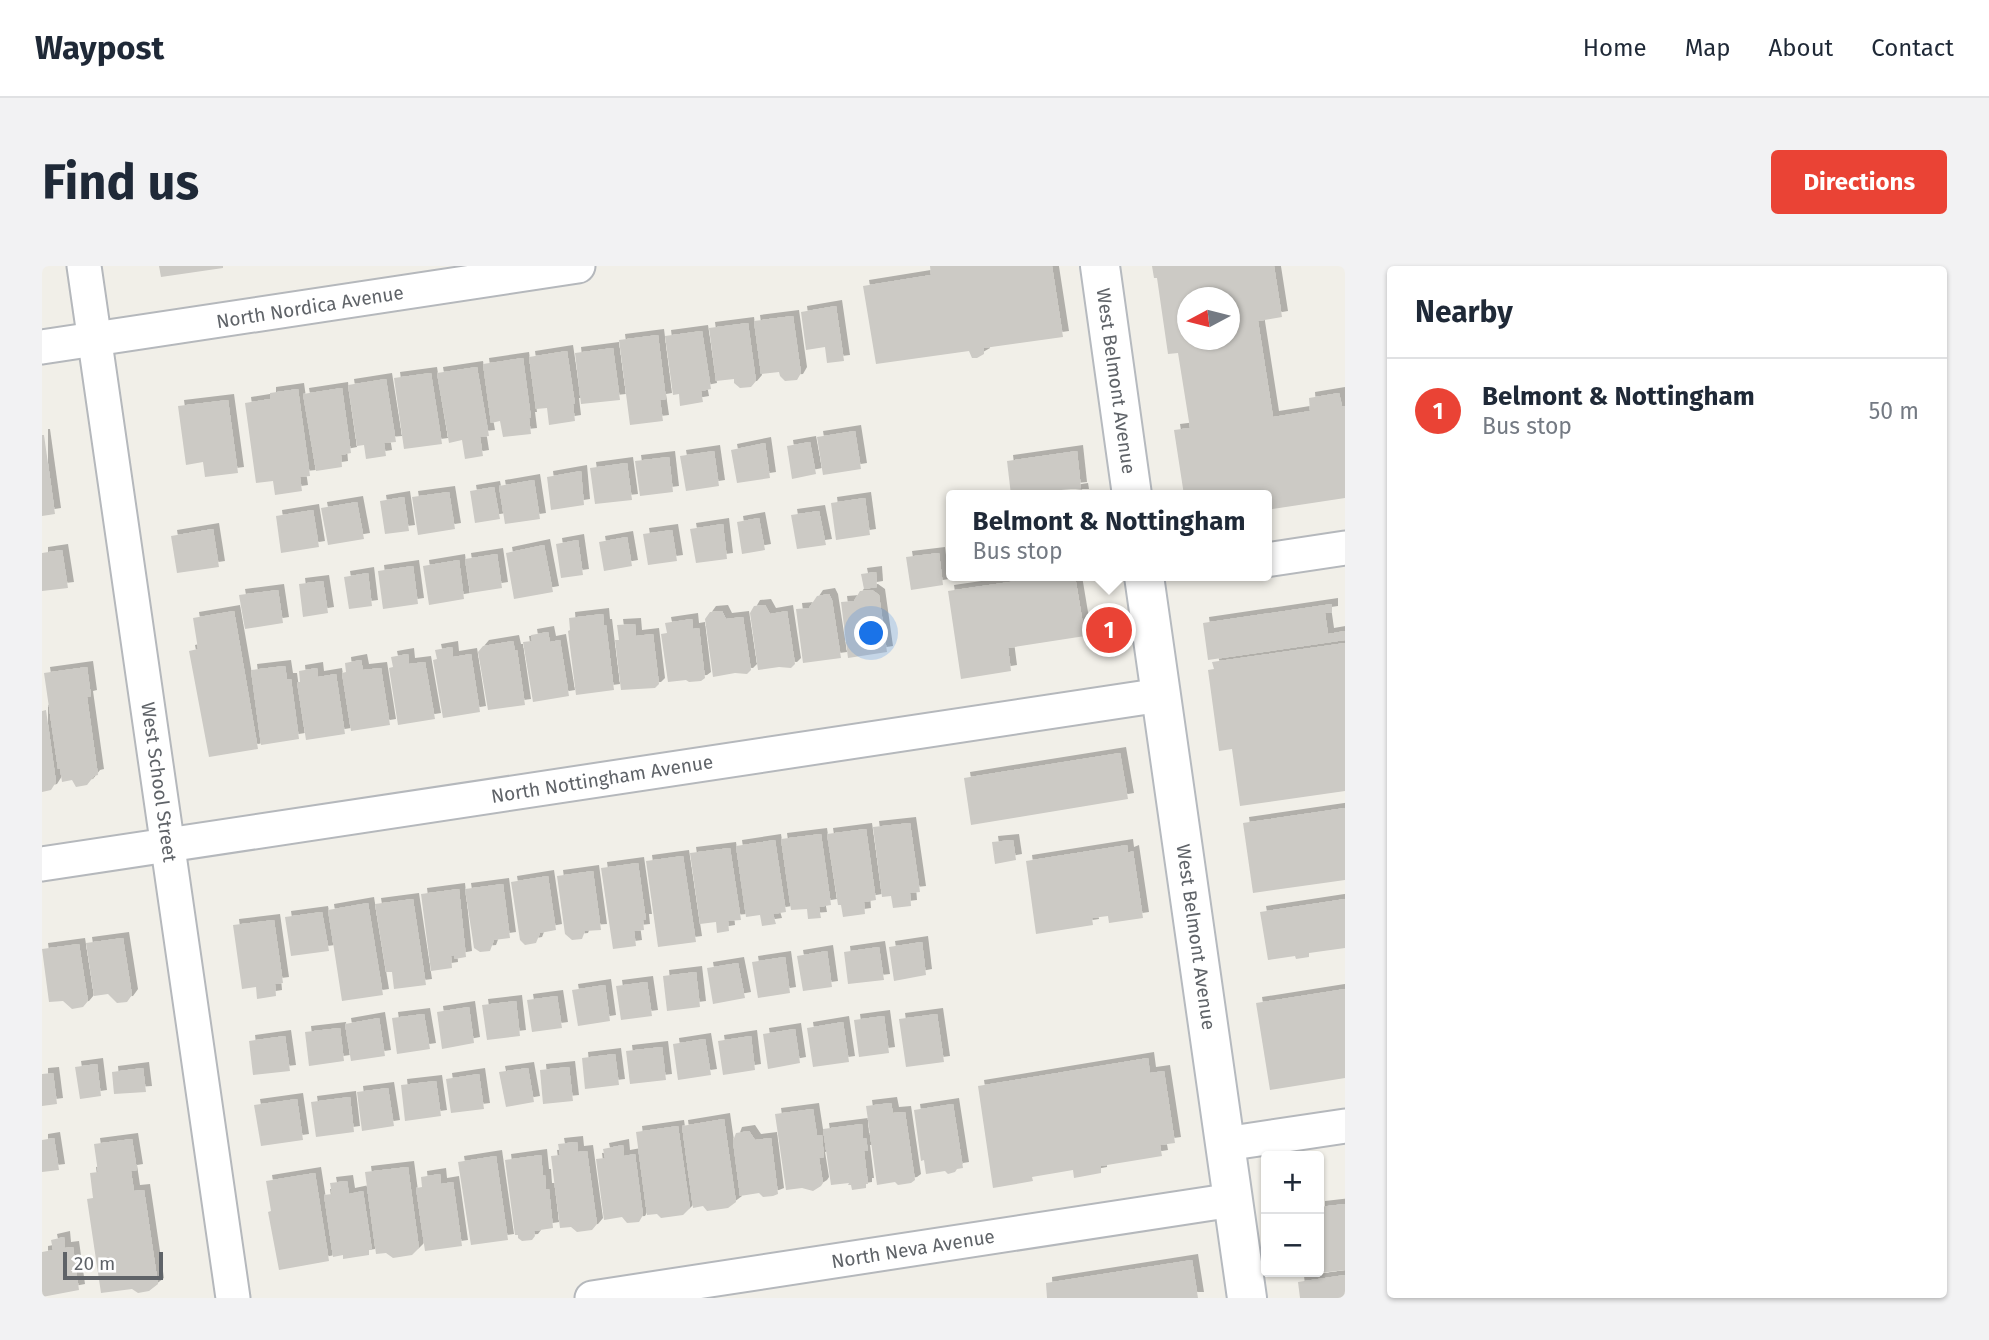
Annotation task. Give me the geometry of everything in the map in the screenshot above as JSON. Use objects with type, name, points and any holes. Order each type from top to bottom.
[{"type":"main road","name":"West Belmont Avenue","points":[[1100,266],[1131,490]]},
{"type":"main road","name":"West Belmont Avenue","points":[[1151,581],[1161,695],[1247,1298]]},
{"type":"street","name":"West School Street","points":[[84,266],[233,1298]]},
{"type":"street","name":"North Nordica Avenue","points":[[42,348],[578,266]]},
{"type":"street","points":[[1272,559],[1345,548]]},
{"type":"street","name":"North Nottingham Avenue","points":[[42,864],[1161,695]]},
{"type":"street","points":[[1225,1144],[1345,1126]]},
{"type":"street","name":"North Neva Avenue","points":[[593,1298],[1233,1200]]},
{"type":"building","points":[[159,266],[223,266],[223,268],[161,277]]},
{"type":"building","points":[[930,266],[1052,266],[1063,337],[984,348],[984,354],[977,358],[972,358],[969,351],[876,364],[863,286],[931,275]]},
{"type":"building","points":[[1152,266],[1274,266],[1282,317],[1258,321],[1273,417],[1310,411],[1309,398],[1339,393],[1342,406],[1345,406],[1345,498],[1272,509],[1272,490],[1183,490],[1174,430],[1190,428],[1178,353],[1168,354],[1157,278],[1154,278]]},
{"type":"building","points":[[836,306],[844,361],[827,363],[825,347],[806,350],[801,312]]},
{"type":"building","points":[[793,316],[801,373],[797,380],[785,381],[779,372],[761,374],[754,321]]},
{"type":"building","points":[[748,323],[756,381],[751,387],[740,388],[734,383],[734,379],[716,381],[709,328]]},
{"type":"building","points":[[702,331],[711,389],[701,391],[703,402],[680,406],[679,394],[673,395],[665,336]]},
{"type":"building","points":[[658,335],[666,399],[660,400],[663,421],[630,425],[619,340]]},
{"type":"building","points":[[613,348],[620,400],[581,404],[575,353]]},
{"type":"building","points":[[567,351],[575,421],[549,425],[547,408],[536,409],[529,357]]},
{"type":"building","points":[[523,358],[531,434],[503,437],[500,421],[491,423],[483,364]]},
{"type":"building","points":[[477,367],[489,436],[480,437],[483,456],[465,459],[462,440],[449,443],[437,373]]},
{"type":"building","points":[[431,373],[442,444],[404,449],[394,378]]},
{"type":"building","points":[[386,379],[396,442],[384,443],[386,456],[366,459],[364,445],[357,446],[348,385]]},
{"type":"building","points":[[342,388],[351,453],[341,455],[342,467],[316,471],[303,394]]},
{"type":"building","points":[[298,389],[310,476],[300,477],[302,491],[275,495],[273,481],[256,483],[245,403],[270,399],[270,393]]},
{"type":"building","points":[[228,400],[238,473],[205,477],[203,462],[186,465],[178,406]]},
{"type":"building","points":[[855,431],[861,469],[823,475],[817,437]]},
{"type":"building","points":[[42,435],[55,514],[42,516]]},
{"type":"building","points":[[810,442],[816,474],[792,479],[787,446]]},
{"type":"building","points":[[765,443],[770,478],[737,483],[731,450]]},
{"type":"building","points":[[714,451],[719,486],[686,491],[680,456]]},
{"type":"building","points":[[1077,451],[1081,488],[1010,490],[1007,461]]},
{"type":"building","points":[[669,457],[673,492],[640,496],[635,461]]},
{"type":"building","points":[[627,463],[632,500],[595,504],[590,468]]},
{"type":"building","points":[[581,471],[584,505],[551,510],[547,477]]},
{"type":"building","points":[[534,480],[540,519],[505,524],[499,486]]},
{"type":"building","points":[[494,487],[500,519],[475,523],[470,491]]},
{"type":"building","points":[[449,492],[455,529],[418,535],[412,497]]},
{"type":"building","points":[[404,497],[409,531],[385,534],[380,501]]},
{"type":"building","points":[[865,498],[870,535],[836,540],[831,503]]},
{"type":"building","points":[[357,502],[364,539],[328,545],[321,508]]},
{"type":"building","points":[[313,510],[319,547],[281,553],[276,516]]},
{"type":"building","points":[[819,511],[826,545],[797,549],[791,515]]},
{"type":"building","points":[[759,518],[765,550],[742,554],[737,522]]},
{"type":"building","points":[[723,524],[727,559],[696,563],[690,529]]},
{"type":"building","points":[[213,529],[219,567],[177,573],[171,536]]},
{"type":"building","points":[[672,530],[677,561],[648,565],[643,534]]},
{"type":"building","points":[[627,537],[632,566],[604,571],[599,542]]},
{"type":"building","points":[[578,540],[583,575],[561,578],[556,544]]},
{"type":"building","points":[[544,545],[553,592],[514,599],[506,553]]},
{"type":"building","points":[[62,550],[68,588],[42,591],[42,553]]},
{"type":"building","points":[[939,553],[943,585],[911,590],[906,557]]},
{"type":"building","points":[[497,554],[502,588],[470,593],[465,559]]},
{"type":"building","points":[[459,560],[464,599],[429,605],[423,566]]},
{"type":"building","points":[[413,566],[418,604],[383,609],[378,571]]},
{"type":"building","points":[[876,572],[877,587],[864,589],[861,574]]},
{"type":"building","points":[[368,573],[372,606],[349,609],[344,577]]},
{"type":"building","points":[[323,581],[328,613],[303,617],[299,584]]},
{"type":"building","points":[[1016,581],[1076,581],[1085,636],[1008,648],[1011,671],[961,679],[948,591]]},
{"type":"building","points":[[278,590],[283,623],[245,629],[239,595]]},
{"type":"building","points":[[872,590],[879,595],[887,652],[848,658],[841,602],[854,601],[860,591]]},
{"type":"building","points":[[829,594],[841,658],[803,663],[796,609],[809,608],[817,596]]},
{"type":"building","points":[[1332,604],[1332,612],[1325,613],[1328,634],[1345,631],[1345,640],[1208,660],[1203,623]]},
{"type":"building","points":[[765,605],[770,614],[787,611],[795,664],[791,668],[758,670],[750,613],[754,606]]},
{"type":"building","points":[[234,611],[258,749],[209,757],[189,651],[198,649],[193,618]]},
{"type":"building","points":[[722,611],[726,619],[743,617],[751,670],[747,674],[713,677],[705,619],[710,612]]},
{"type":"building","points":[[603,614],[614,690],[576,695],[568,631],[569,618]]},
{"type":"building","points":[[692,619],[693,629],[699,628],[705,678],[701,681],[668,682],[661,634],[667,633],[665,623]]},
{"type":"building","points":[[635,624],[636,636],[653,634],[659,684],[655,688],[621,690],[615,640],[619,640],[617,625]]},
{"type":"building","points":[[548,632],[550,642],[560,640],[569,696],[533,702],[523,642],[532,641],[531,635]]},
{"type":"building","points":[[513,641],[517,650],[525,705],[488,710],[478,652],[483,646]]},
{"type":"building","points":[[1345,643],[1345,791],[1240,806],[1232,749],[1219,751],[1208,670],[1214,669],[1212,662]]},
{"type":"building","points":[[452,647],[453,657],[471,654],[480,712],[443,718],[433,660],[437,659],[435,650]]},
{"type":"building","points":[[408,654],[409,664],[425,662],[435,719],[398,725],[389,668],[393,667],[391,657]]},
{"type":"building","points":[[361,660],[363,670],[381,668],[390,725],[351,731],[342,673],[346,672],[345,663]]},
{"type":"building","points":[[285,666],[287,679],[291,679],[299,739],[261,745],[251,670]]},
{"type":"building","points":[[87,667],[91,696],[87,697],[98,775],[87,785],[76,787],[72,780],[62,782],[60,768],[58,769],[44,673]]},
{"type":"building","points":[[317,668],[318,677],[336,674],[345,734],[306,740],[297,682],[300,682],[299,671]]},
{"type":"building","points":[[46,710],[56,782],[51,790],[42,792],[42,711]]},
{"type":"building","points":[[1120,753],[1128,799],[971,825],[964,778]]},
{"type":"building","points":[[1345,808],[1345,880],[1253,893],[1243,823]]},
{"type":"building","points":[[910,823],[920,892],[910,893],[911,906],[893,908],[891,896],[882,897],[873,827]]},
{"type":"building","points":[[866,829],[876,900],[864,902],[865,914],[843,917],[841,905],[838,905],[827,834]]},
{"type":"building","points":[[821,834],[831,905],[819,907],[821,918],[808,919],[807,909],[791,910],[781,839]]},
{"type":"building","points":[[775,840],[786,912],[773,914],[776,924],[762,926],[760,915],[746,917],[736,846]]},
{"type":"building","points":[[1013,840],[1016,860],[995,864],[992,842]]},
{"type":"building","points":[[1127,845],[1128,853],[1133,851],[1143,918],[1109,923],[1108,916],[1092,918],[1093,925],[1036,934],[1026,861]]},
{"type":"building","points":[[730,848],[741,920],[728,921],[729,931],[717,933],[716,922],[700,924],[690,853]]},
{"type":"building","points":[[683,856],[696,942],[658,947],[646,861]]},
{"type":"building","points":[[638,863],[646,920],[643,920],[644,930],[634,931],[636,946],[613,949],[601,868]]},
{"type":"building","points":[[593,871],[601,930],[585,931],[582,939],[572,940],[565,934],[557,876]]},
{"type":"building","points":[[548,876],[556,930],[540,933],[536,943],[525,945],[520,940],[511,882]]},
{"type":"building","points":[[503,884],[510,938],[494,940],[490,951],[480,952],[474,948],[465,889]]},
{"type":"building","points":[[459,889],[466,957],[455,959],[454,955],[451,956],[452,968],[431,971],[421,894]]},
{"type":"building","points":[[413,899],[426,985],[394,989],[392,972],[386,972],[375,904]]},
{"type":"building","points":[[1345,899],[1345,948],[1309,953],[1309,957],[1268,960],[1260,912]]},
{"type":"building","points":[[368,903],[383,995],[342,1001],[328,910]]},
{"type":"building","points":[[322,912],[329,951],[291,956],[285,917]]},
{"type":"building","points":[[274,920],[283,983],[275,984],[276,996],[257,999],[256,987],[242,989],[233,925]]},
{"type":"building","points":[[123,938],[132,995],[127,1002],[117,1003],[108,994],[94,996],[86,943]]},
{"type":"building","points":[[922,942],[926,975],[894,981],[889,947]]},
{"type":"building","points":[[79,944],[88,1001],[83,1007],[72,1009],[63,1001],[49,1002],[42,949]]},
{"type":"building","points":[[879,947],[884,980],[848,984],[844,952]]},
{"type":"building","points":[[827,951],[832,987],[803,991],[797,956]]},
{"type":"building","points":[[785,957],[790,993],[758,998],[752,962]]},
{"type":"building","points":[[738,963],[745,998],[713,1004],[707,968]]},
{"type":"building","points":[[696,972],[700,1007],[667,1011],[663,976]]},
{"type":"building","points":[[647,982],[652,1016],[621,1020],[616,986]]},
{"type":"building","points":[[605,985],[610,1021],[578,1026],[572,990]]},
{"type":"building","points":[[1345,989],[1345,1078],[1270,1090],[1256,1003]]},
{"type":"building","points":[[557,996],[562,1028],[532,1032],[527,1000]]},
{"type":"building","points":[[516,1001],[520,1036],[487,1040],[482,1005]]},
{"type":"building","points":[[469,1007],[474,1043],[442,1049],[437,1012]]},
{"type":"building","points":[[424,1014],[430,1049],[397,1054],[392,1018]]},
{"type":"building","points":[[937,1014],[944,1062],[906,1067],[899,1019]]},
{"type":"building","points":[[884,1016],[889,1053],[859,1057],[854,1020]]},
{"type":"building","points":[[379,1018],[385,1056],[351,1061],[345,1024]]},
{"type":"building","points":[[843,1022],[849,1062],[813,1067],[807,1028]]},
{"type":"building","points":[[340,1028],[344,1061],[309,1066],[305,1032]]},
{"type":"building","points":[[795,1029],[800,1063],[768,1069],[763,1034]]},
{"type":"building","points":[[285,1036],[290,1071],[253,1075],[249,1041]]},
{"type":"building","points":[[751,1036],[755,1070],[723,1075],[718,1041]]},
{"type":"building","points":[[705,1039],[711,1075],[678,1080],[673,1044]]},
{"type":"building","points":[[662,1047],[666,1080],[630,1084],[626,1051]]},
{"type":"building","points":[[615,1054],[619,1085],[585,1089],[582,1058]]},
{"type":"building","points":[[1148,1058],[1150,1073],[1164,1071],[1175,1143],[1160,1145],[1162,1156],[1101,1166],[1101,1173],[1074,1178],[1073,1170],[1032,1177],[1033,1181],[993,1188],[978,1086]]},
{"type":"building","points":[[97,1064],[101,1096],[80,1099],[75,1067]]},
{"type":"building","points":[[569,1067],[573,1101],[543,1104],[540,1070]]},
{"type":"building","points":[[143,1068],[146,1092],[114,1094],[112,1072]]},
{"type":"building","points":[[528,1068],[534,1102],[506,1107],[499,1072]]},
{"type":"building","points":[[53,1073],[57,1104],[42,1106],[42,1074]]},
{"type":"building","points":[[479,1074],[484,1109],[451,1113],[446,1079]]},
{"type":"building","points":[[436,1081],[441,1116],[405,1121],[401,1085]]},
{"type":"building","points":[[388,1088],[394,1126],[362,1131],[357,1092]]},
{"type":"building","points":[[350,1097],[354,1132],[316,1137],[311,1102]]},
{"type":"building","points":[[297,1099],[303,1140],[261,1146],[254,1105]]},
{"type":"building","points":[[891,1103],[893,1113],[905,1112],[915,1180],[898,1185],[895,1182],[877,1185],[866,1106]]},
{"type":"building","points":[[953,1104],[963,1168],[948,1174],[945,1171],[926,1174],[924,1160],[921,1161],[914,1110]]},
{"type":"building","points":[[813,1109],[817,1135],[822,1135],[824,1157],[819,1158],[823,1183],[813,1191],[802,1188],[786,1190],[775,1114]]},
{"type":"building","points":[[724,1119],[736,1202],[728,1208],[707,1211],[703,1206],[693,1208],[682,1126]]},
{"type":"building","points":[[862,1124],[863,1139],[866,1138],[868,1151],[864,1151],[868,1184],[866,1188],[852,1190],[849,1183],[831,1185],[823,1129]]},
{"type":"building","points":[[678,1126],[690,1208],[683,1215],[661,1218],[657,1214],[647,1215],[636,1132]]},
{"type":"building","points":[[749,1131],[755,1140],[771,1138],[778,1194],[763,1197],[759,1193],[740,1196],[733,1141],[736,1133]]},
{"type":"building","points":[[54,1138],[59,1170],[42,1172],[42,1140]]},
{"type":"building","points":[[132,1139],[137,1170],[131,1171],[134,1191],[144,1190],[158,1284],[149,1291],[138,1293],[132,1289],[101,1293],[87,1199],[93,1198],[90,1173],[98,1172],[94,1144]]},
{"type":"building","points":[[577,1142],[578,1152],[587,1151],[597,1224],[592,1230],[577,1232],[571,1227],[560,1228],[551,1156],[560,1155],[558,1144]]},
{"type":"building","points":[[623,1145],[624,1156],[635,1154],[643,1215],[639,1222],[627,1223],[622,1217],[604,1220],[596,1159],[605,1158],[603,1149]]},
{"type":"building","points":[[541,1155],[546,1189],[549,1189],[553,1228],[534,1231],[532,1240],[522,1241],[515,1235],[505,1160]]},
{"type":"building","points":[[496,1156],[508,1240],[471,1245],[458,1162]]},
{"type":"building","points":[[408,1167],[419,1248],[412,1255],[393,1258],[386,1253],[376,1254],[365,1172]]},
{"type":"building","points":[[315,1173],[329,1261],[279,1270],[268,1212],[271,1211],[266,1181]]},
{"type":"building","points":[[440,1174],[441,1184],[453,1182],[462,1246],[425,1251],[416,1188],[422,1187],[421,1177]]},
{"type":"building","points":[[347,1181],[349,1194],[363,1191],[372,1250],[369,1250],[369,1255],[343,1259],[343,1255],[333,1257],[324,1195],[332,1194],[330,1183]]},
{"type":"building","points":[[1345,1204],[1345,1270],[1324,1273],[1324,1206]]},
{"type":"building","points":[[64,1237],[65,1248],[73,1247],[79,1290],[42,1297],[42,1252],[53,1250],[51,1240]]},
{"type":"building","points":[[1192,1260],[1198,1298],[1047,1298],[1046,1283]]},
{"type":"building","points":[[1345,1275],[1345,1298],[1300,1298],[1298,1282]]},
{"type":"place","name":"Belmont & Nottingham","points":[[1109,630]]}]
